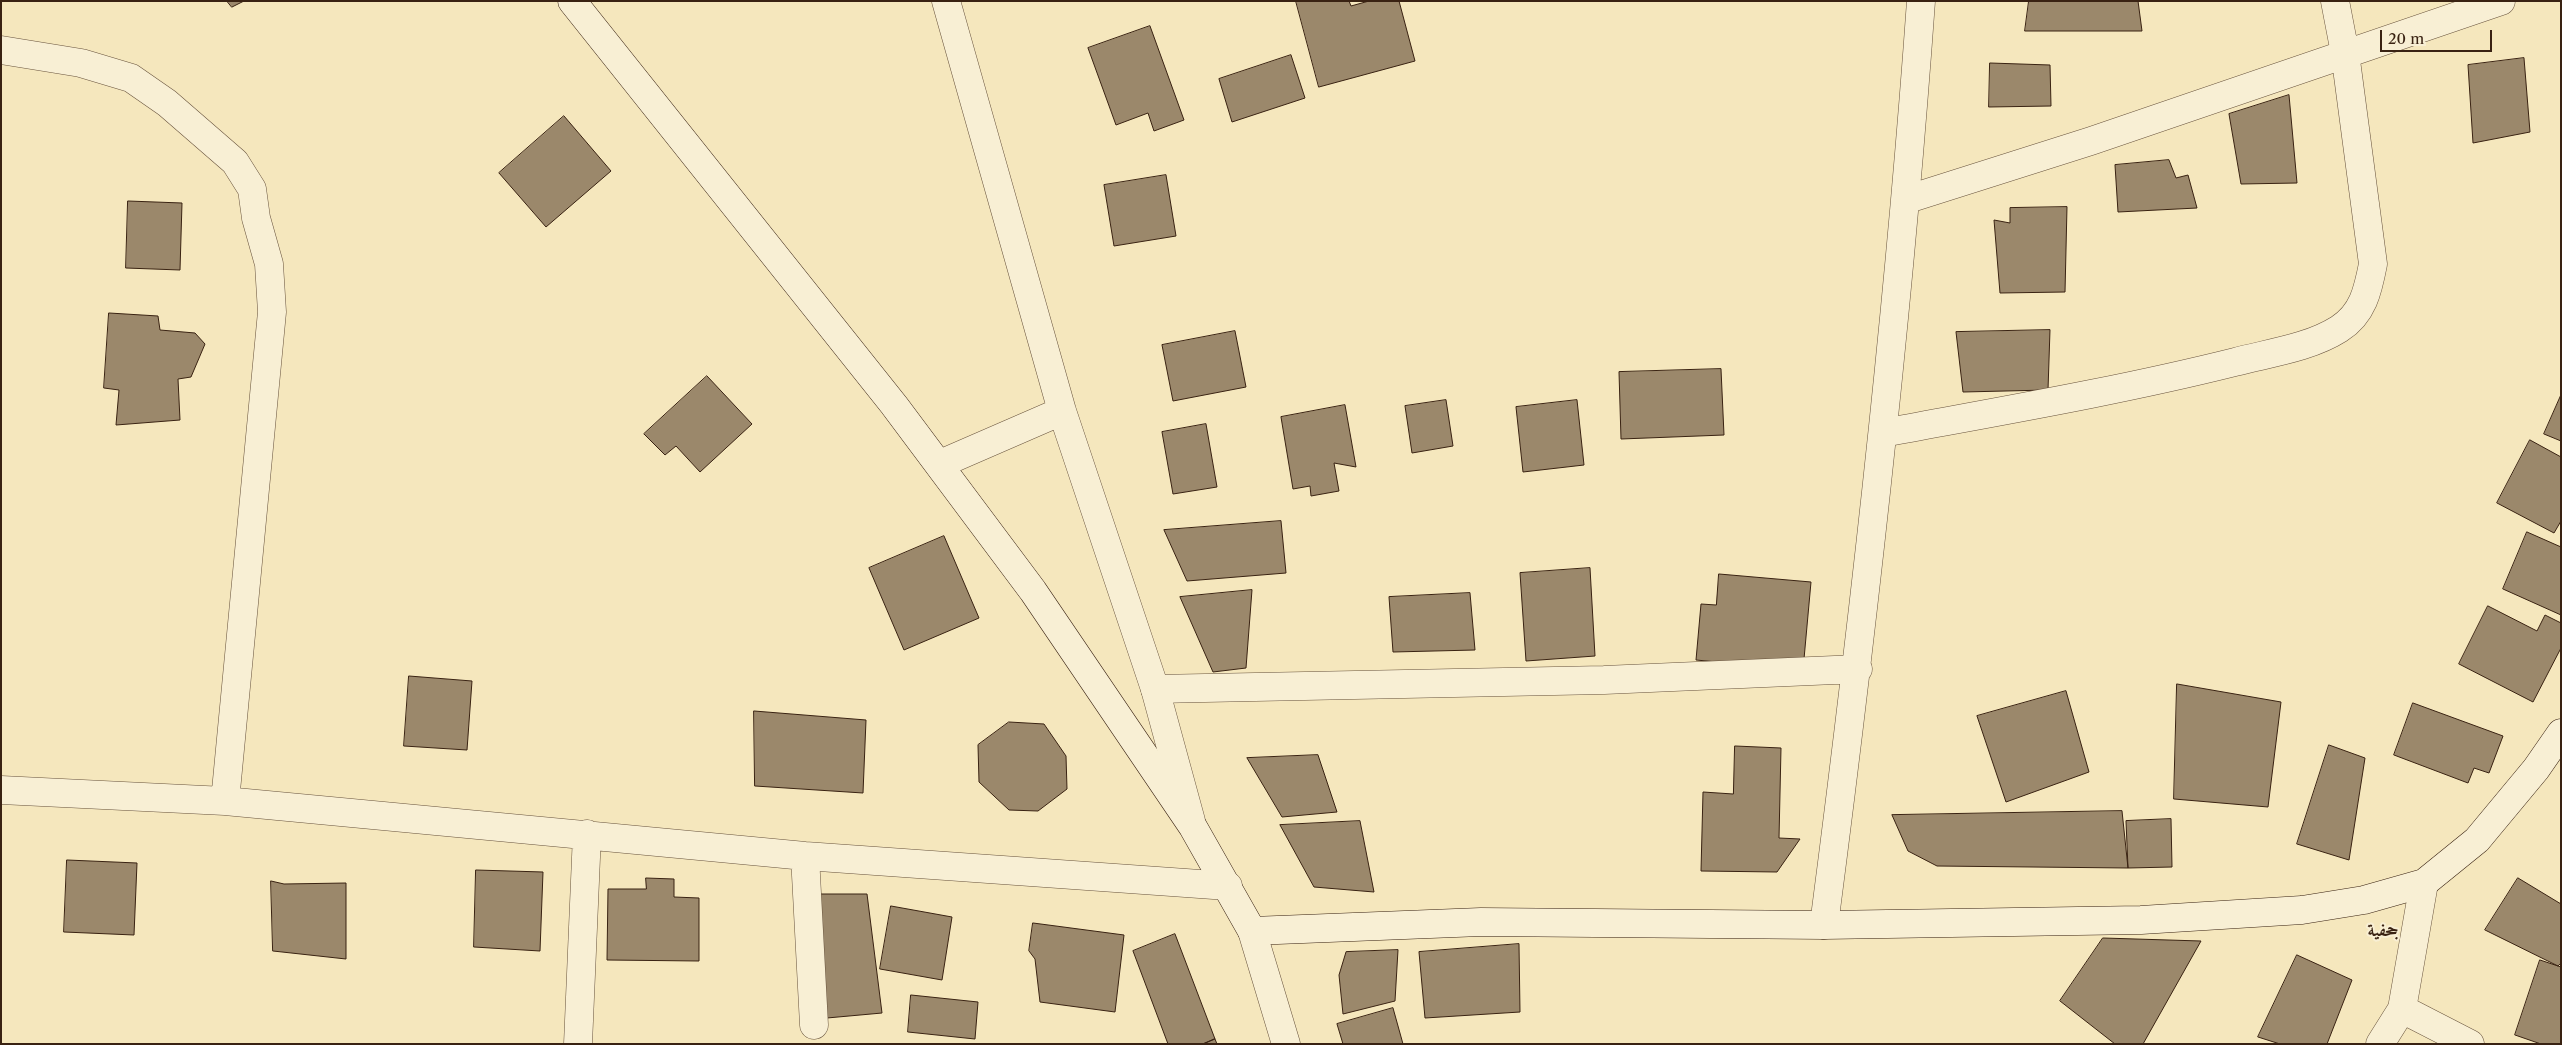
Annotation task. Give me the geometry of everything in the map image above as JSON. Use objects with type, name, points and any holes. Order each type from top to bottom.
[{"type":"street","points":[[572,1],[781,261],[940,464],[1033,591],[1193,827],[1228,886],[1252,932],[1286,1044]]},
{"type":"street","points":[[946,1],[1062,411],[1155,689],[1193,827]]},
{"type":"street","points":[[1824,925],[1858,669],[1883,433],[1921,1]]},
{"type":"street","points":[[1883,433],[2157,382],[2307,343],[2339,329],[2353,318],[2367,297],[2373,264],[2345,53],[2335,1]]},
{"type":"street","points":[[1904,200],[2109,135],[2501,1]]},
{"type":"street","points":[[1,50],[81,63],[131,78],[167,103],[235,162],[252,189],[256,218],[269,264],[272,312],[225,801]]},
{"type":"street","points":[[940,464],[1062,411]]},
{"type":"street","points":[[1155,689],[1604,680],[1858,669]]},
{"type":"street","points":[[1252,932],[1481,922],[1824,925],[2141,920],[2302,910],[2364,900],[2424,883],[2477,840],[2536,769],[2561,733]]},
{"type":"street","points":[[1,790],[225,801],[805,856],[1228,886]]},
{"type":"street","points":[[578,1044],[587,834]]},
{"type":"street","points":[[805,856],[814,1025]]},
{"type":"street","points":[[2380,1044],[2402,1009],[2424,883]]},
{"type":"street","points":[[2402,1009],[2470,1044]]},
{"type":"building","points":[[227,1],[244,1],[232,7]]},
{"type":"building","points":[[1296,1],[1349,1],[1351,6],[1369,1],[1399,1],[1415,61],[1319,87]]},
{"type":"building","points":[[2029,1],[2138,1],[2142,31],[2025,31]]},
{"type":"building","points":[[1150,26],[1184,120],[1154,131],[1148,113],[1116,125],[1088,48]]},
{"type":"building","points":[[1291,55],[1305,98],[1232,122],[1219,79]]},
{"type":"building","points":[[2524,58],[2530,132],[2473,143],[2468,65]]},
{"type":"building","points":[[1990,63],[2050,65],[2051,106],[1989,107]]},
{"type":"building","points":[[2289,95],[2297,183],[2241,184],[2229,114]]},
{"type":"building","points":[[564,116],[611,171],[546,227],[499,173]]},
{"type":"building","points":[[2169,160],[2176,178],[2188,175],[2197,208],[2118,212],[2115,165]]},
{"type":"building","points":[[1166,175],[1176,236],[1114,246],[1104,185]]},
{"type":"building","points":[[128,201],[182,203],[180,270],[126,268]]},
{"type":"building","points":[[2067,207],[2065,292],[2000,293],[1994,220],[2010,223],[2010,208]]},
{"type":"building","points":[[109,313],[158,316],[160,330],[195,333],[205,344],[191,377],[178,379],[180,420],[116,425],[119,390],[104,388]]},
{"type":"building","points":[[2050,330],[2048,390],[1963,392],[1956,332]]},
{"type":"building","points":[[1235,331],[1246,387],[1173,401],[1162,345]]},
{"type":"building","points":[[1721,369],[1724,435],[1621,439],[1619,372]]},
{"type":"building","points":[[707,376],[752,424],[700,472],[676,446],[665,455],[644,434]]},
{"type":"building","points":[[2561,395],[2561,441],[2544,434]]},
{"type":"building","points":[[1446,400],[1453,446],[1412,453],[1405,406]]},
{"type":"building","points":[[1577,400],[1584,465],[1523,472],[1516,407]]},
{"type":"building","points":[[1345,405],[1356,467],[1334,463],[1339,491],[1311,496],[1310,486],[1293,489],[1281,417]]},
{"type":"building","points":[[1206,424],[1217,487],[1173,494],[1162,432]]},
{"type":"building","points":[[2530,440],[2561,457],[2561,521],[2554,533],[2497,503]]},
{"type":"building","points":[[1281,521],[1286,573],[1187,581],[1164,530]]},
{"type":"building","points":[[2527,532],[2561,547],[2561,615],[2503,589]]},
{"type":"building","points":[[944,536],[979,618],[904,650],[869,568]]},
{"type":"building","points":[[1590,568],[1595,656],[1526,661],[1520,573]]},
{"type":"building","points":[[1719,574],[1811,582],[1803,670],[1696,660],[1701,604],[1716,605]]},
{"type":"building","points":[[1252,590],[1246,668],[1213,672],[1180,597]]},
{"type":"building","points":[[1470,593],[1475,650],[1393,652],[1389,597]]},
{"type":"building","points":[[2488,606],[2537,631],[2545,615],[2561,623],[2561,648],[2533,702],[2459,664]]},
{"type":"building","points":[[409,676],[472,681],[467,750],[404,746]]},
{"type":"building","points":[[2177,684],[2281,702],[2268,807],[2174,799]]},
{"type":"building","points":[[2066,691],[2089,772],[2006,802],[1977,716]]},
{"type":"building","points":[[2413,703],[2503,736],[2489,773],[2474,768],[2468,783],[2394,755]]},
{"type":"building","points":[[754,711],[866,720],[863,793],[755,786]]},
{"type":"building","points":[[1009,722],[1044,724],[1066,756],[1067,789],[1038,811],[1009,810],[979,782],[978,745]]},
{"type":"building","points":[[2329,745],[2365,758],[2349,860],[2297,844]]},
{"type":"building","points":[[1735,746],[1781,748],[1779,838],[1800,839],[1777,872],[1701,871],[1703,792],[1733,794]]},
{"type":"building","points":[[1318,755],[1337,812],[1282,817],[1247,758]]},
{"type":"building","points":[[2122,811],[2128,868],[1937,866],[1908,851],[1892,815]]},
{"type":"building","points":[[2171,819],[2172,867],[2128,868],[2126,821]]},
{"type":"building","points":[[1360,821],[1374,892],[1314,887],[1280,825]]},
{"type":"building","points":[[67,860],[137,863],[134,935],[64,932]]},
{"type":"building","points":[[476,870],[543,872],[540,951],[474,947]]},
{"type":"building","points":[[646,878],[674,879],[674,897],[699,898],[699,961],[607,960],[608,889],[646,889]]},
{"type":"building","points":[[2518,878],[2561,904],[2561,963],[2558,966],[2485,930]]},
{"type":"building","points":[[271,881],[284,884],[346,883],[346,959],[273,951]]},
{"type":"building","points":[[819,894],[867,894],[882,1013],[827,1018]]},
{"type":"building","points":[[891,906],[952,917],[942,980],[880,969]]},
{"type":"building","points":[[1033,923],[1124,935],[1115,1012],[1040,1002],[1035,959],[1029,951]]},
{"type":"building","points":[[1175,934],[1215,1039],[1203,1044],[1168,1044],[1133,951]]},
{"type":"building","points":[[2103,938],[2201,941],[2143,1044],[2115,1044],[2060,1001]]},
{"type":"building","points":[[1519,944],[1520,1012],[1425,1018],[1419,952]]},
{"type":"building","points":[[1398,950],[1395,1001],[1343,1014],[1339,975],[1346,952]]},
{"type":"building","points":[[2297,955],[2352,980],[2327,1044],[2280,1044],[2258,1037]]},
{"type":"building","points":[[2540,960],[2561,967],[2561,1044],[2541,1044],[2515,1035]]},
{"type":"building","points":[[911,995],[978,1002],[975,1039],[908,1032]]},
{"type":"building","points":[[1393,1008],[1403,1044],[1343,1044],[1337,1024]]},
{"type":"building","points":[[1215,1039],[1217,1044],[1203,1044]]},
{"type":"district","name":"جحفية","points":[[2383,931]]}]
